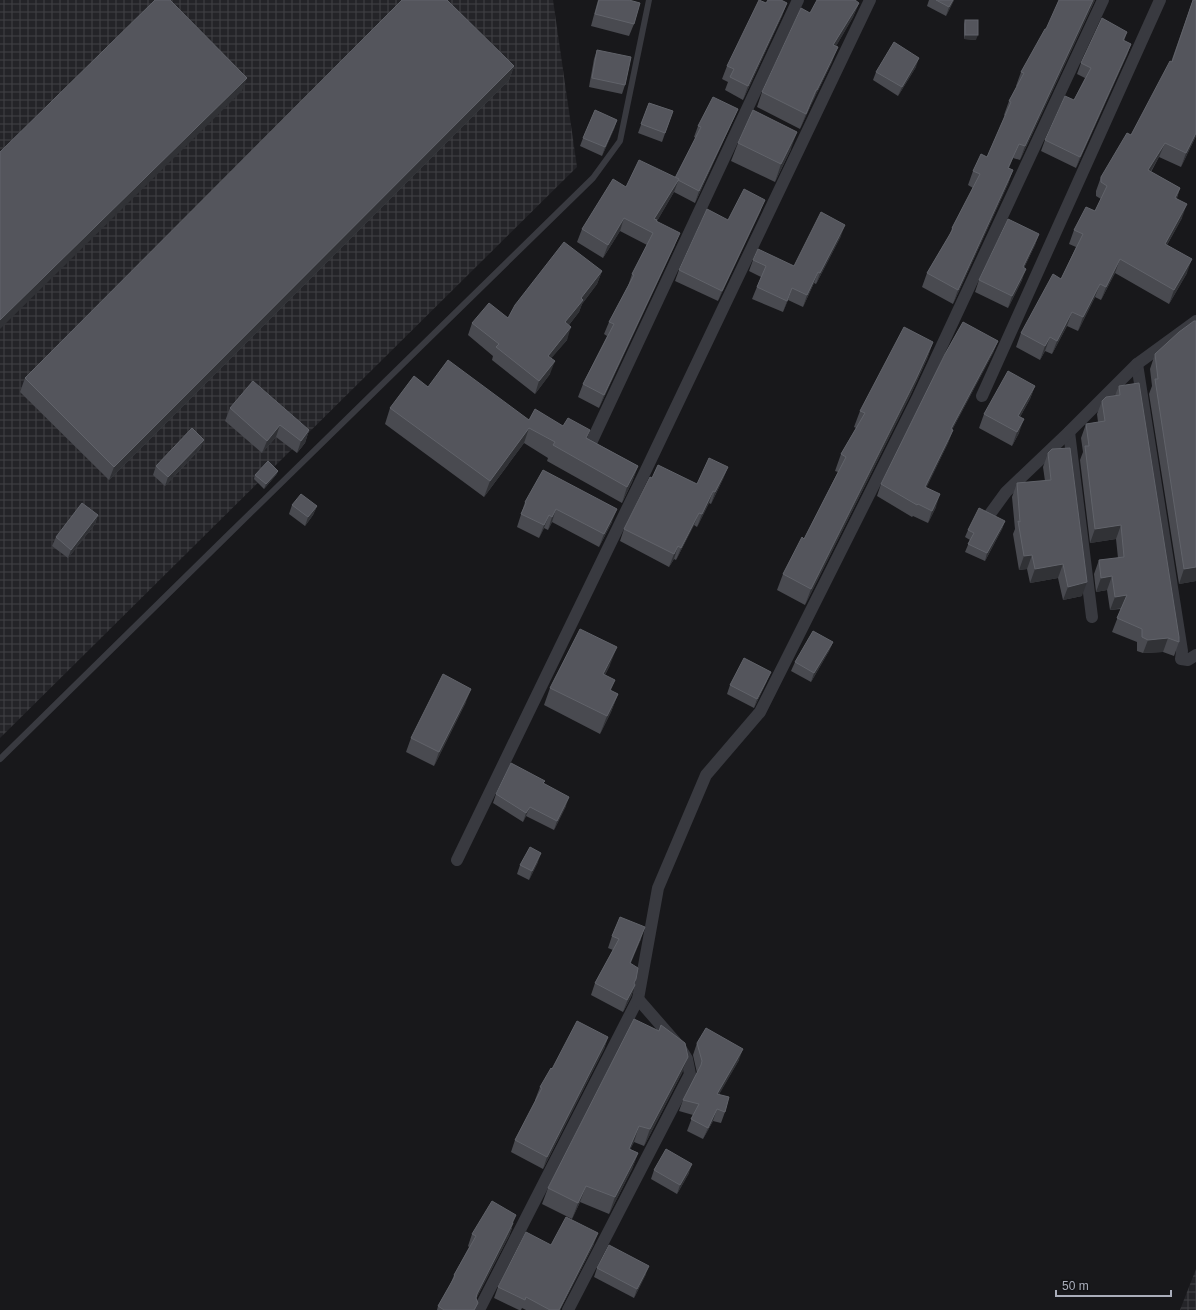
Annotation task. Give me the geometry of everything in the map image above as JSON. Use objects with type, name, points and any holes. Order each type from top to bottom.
[{"type":"street","points":[[591,443],[798,0]]},
{"type":"street","points":[[457,860],[638,486],[870,0]]},
{"type":"street","points":[[479,1310],[638,999],[658,888],[706,775],[760,712],[917,399],[1103,0]]},
{"type":"street","points":[[982,396],[1160,0]]},
{"type":"street","points":[[990,514],[1006,492],[1137,364],[1196,321]]},
{"type":"street","points":[[1137,364],[1182,651],[1180,659],[1188,660],[1196,655]]},
{"type":"street","points":[[1069,432],[1092,617]]},
{"type":"street","points":[[568,1310],[690,1074],[687,1059],[678,1046],[638,999]]},
{"type":"lane","points":[[0,759],[232,530],[593,178],[620,141],[649,0]]},
{"type":"shaded area","points":[[0,0],[553,0],[577,167],[0,738]]},
{"type":"shaded area","points":[[1196,1269],[1196,1310],[1180,1310]]},
{"type":"building","points":[[155,0],[170,0],[247,78],[0,320],[0,152]]},
{"type":"building","points":[[402,0],[447,0],[514,66],[114,467],[25,378]]},
{"type":"building","points":[[599,0],[629,0],[640,3],[634,24],[595,14]]},
{"type":"building","points":[[759,0],[766,3],[768,0],[781,0],[787,3],[748,86],[730,77],[734,69],[727,66]]},
{"type":"building","points":[[817,0],[855,0],[859,3],[833,45],[838,47],[816,90],[806,114],[762,92],[801,8],[810,13]]},
{"type":"building","points":[[936,0],[953,0],[949,7]]},
{"type":"building","points":[[1059,0],[1093,0],[1025,146],[1019,144],[1008,168],[1013,170],[958,290],[927,273],[953,229],[952,228],[980,174],[973,171],[981,154],[987,157],[1011,102],[1009,101],[1024,73],[1021,72],[1046,29]]},
{"type":"building","points":[[1193,0],[1196,0],[1196,133],[1186,153],[1165,143],[1148,170],[1180,188],[1175,198],[1187,204],[1165,244],[1192,259],[1174,290],[1120,259],[1106,287],[1100,284],[1083,317],[1072,312],[1057,341],[1050,337],[1045,346],[1021,333],[1053,274],[1061,279],[1083,234],[1074,230],[1086,207],[1095,211],[1107,186],[1101,182],[1101,177],[1127,133],[1131,135],[1170,61],[1172,62]]},
{"type":"building","points":[[1102,18],[1127,32],[1123,40],[1131,44],[1080,157],[1045,140],[1065,96],[1074,100],[1091,68],[1081,63]]},
{"type":"building","points":[[965,20],[978,20],[978,35],[965,35]]},
{"type":"building","points":[[894,42],[919,58],[902,87],[876,72]]},
{"type":"building","points":[[597,50],[631,57],[625,85],[592,78]]},
{"type":"building","points":[[713,97],[738,109],[699,191],[675,178],[701,127],[698,126]]},
{"type":"building","points":[[649,103],[673,111],[665,133],[641,124]]},
{"type":"building","points":[[595,110],[617,120],[605,147],[583,138]]},
{"type":"building","points":[[753,110],[797,132],[781,164],[738,143]]},
{"type":"building","points":[[639,160],[679,179],[654,219],[680,233],[604,395],[583,384],[614,324],[609,322],[634,275],[632,274],[653,233],[624,218],[608,245],[582,229],[613,179],[626,187]]},
{"type":"building","points":[[744,189],[765,200],[722,291],[679,270],[707,209],[728,220]]},
{"type":"building","points":[[821,212],[845,225],[820,273],[818,272],[807,295],[792,288],[787,301],[757,287],[766,266],[753,260],[758,249],[794,266]]},
{"type":"building","points":[[1008,219],[1039,234],[1023,267],[1026,269],[1012,296],[979,280]]},
{"type":"building","points":[[564,242],[602,271],[581,298],[583,300],[565,322],[571,327],[548,356],[555,361],[539,381],[496,347],[499,344],[472,323],[489,303],[508,318],[515,305]]},
{"type":"building","points":[[1196,321],[1196,567],[1184,569],[1155,379],[1158,379],[1155,354],[1179,332]]},
{"type":"building","points":[[963,322],[998,341],[951,429],[953,430],[925,487],[940,494],[932,511],[918,504],[917,505],[881,484],[945,354]]},
{"type":"building","points":[[904,327],[933,342],[811,589],[783,574],[802,537],[804,539],[846,457],[841,454],[865,413],[860,411]]},
{"type":"building","points":[[448,360],[529,420],[535,409],[563,426],[568,418],[590,430],[586,438],[638,466],[627,487],[553,445],[555,442],[529,428],[490,481],[390,408],[414,376],[428,387]]},
{"type":"building","points":[[1008,371],[1035,386],[1018,416],[1024,419],[1017,432],[984,414]]},
{"type":"building","points":[[253,381],[309,430],[301,441],[280,425],[267,441],[230,408]]},
{"type":"building","points":[[1139,383],[1179,642],[1168,638],[1148,640],[1142,637],[1142,629],[1117,618],[1127,595],[1115,597],[1112,576],[1101,578],[1099,560],[1124,557],[1121,525],[1095,529],[1085,446],[1089,446],[1086,424],[1105,421],[1102,401],[1106,397],[1120,395],[1119,386]]},
{"type":"building","points":[[192,428],[204,440],[168,477],[156,466]]},
{"type":"building","points":[[1070,448],[1087,582],[1068,587],[1063,564],[1035,569],[1032,555],[1024,556],[1018,521],[1020,522],[1017,483],[1051,480],[1048,453],[1052,449]]},
{"type":"building","points":[[709,458],[728,467],[715,492],[713,491],[702,514],[699,513],[681,548],[678,546],[674,554],[624,529],[650,477],[652,478],[658,465],[697,484]]},
{"type":"building","points":[[268,461],[278,471],[266,484],[255,475]]},
{"type":"building","points":[[543,470],[617,509],[604,534],[556,509],[552,517],[549,515],[544,525],[521,514],[526,503],[525,502]]},
{"type":"building","points":[[301,494],[317,506],[308,517],[292,505]]},
{"type":"building","points":[[82,503],[98,515],[71,550],[56,537]]},
{"type":"building","points":[[979,508],[1005,521],[987,553],[968,544],[974,533],[968,530]]},
{"type":"building","points":[[580,629],[617,647],[603,674],[615,680],[610,690],[618,694],[607,716],[550,688]]},
{"type":"building","points":[[813,631],[833,642],[814,673],[795,662]]},
{"type":"building","points":[[744,658],[771,672],[757,699],[730,685]]},
{"type":"building","points":[[443,674],[471,689],[439,752],[411,738]]},
{"type":"building","points":[[511,763],[545,781],[543,783],[569,797],[557,821],[530,807],[526,813],[496,794]]},
{"type":"building","points":[[530,847],[541,853],[532,871],[520,865]]},
{"type":"building","points":[[620,917],[645,927],[630,963],[638,968],[634,983],[635,985],[627,1000],[595,983],[619,939],[612,936]]},
{"type":"building","points":[[634,1019],[659,1031],[661,1025],[685,1043],[688,1057],[650,1129],[639,1126],[629,1149],[638,1153],[615,1197],[586,1186],[578,1203],[548,1188]]},
{"type":"building","points":[[577,1021],[608,1037],[547,1157],[515,1140],[542,1088],[540,1087],[551,1068],[552,1069]]},
{"type":"building","points":[[706,1028],[743,1049],[717,1094],[729,1097],[725,1112],[717,1109],[708,1128],[691,1119],[699,1104],[683,1100],[701,1065],[702,1061],[697,1043]]},
{"type":"building","points":[[666,1149],[692,1164],[680,1185],[654,1170]]},
{"type":"building","points":[[492,1201],[516,1215],[477,1294],[476,1298],[478,1303],[474,1310],[444,1310],[438,1306],[476,1236],[472,1234]]},
{"type":"building","points":[[566,1217],[598,1233],[559,1310],[550,1310],[526,1297],[525,1300],[498,1287],[526,1232],[551,1245]]},
{"type":"building","points":[[609,1245],[649,1266],[637,1289],[597,1268]]}]
